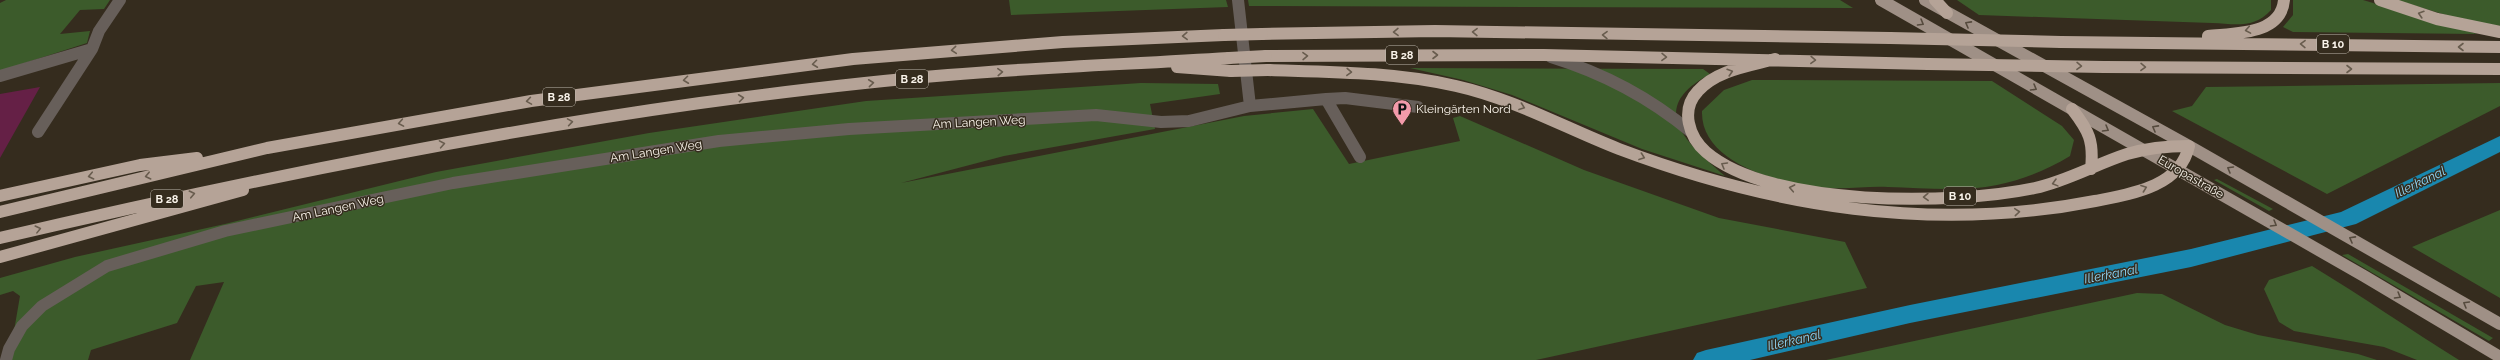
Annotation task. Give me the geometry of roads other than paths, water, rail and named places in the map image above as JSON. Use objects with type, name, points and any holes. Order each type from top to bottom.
[{"type":"highway","points":[[1935,0],[1947,12]]},
{"type":"highway","points":[[2166,42],[2262,28],[2272,24],[2282,14],[2284,0]]},
{"type":"highway","points":[[2380,0],[2437,19],[2500,32]]},
{"type":"highway","name":"B 28","points":[[0,212],[267,148],[531,101],[846,60],[1063,42],[1262,34],[1435,31],[1766,37]]},
{"type":"highway","name":"B 10","points":[[1766,37],[2500,47]]},
{"type":"highway","name":"B 28","points":[[0,238],[184,195],[335,164],[536,128],[703,103],[948,75],[1065,69],[1122,63],[1266,56],[1544,55],[1774,59]]},
{"type":"highway","name":"B 10","points":[[2189,146],[2143,150],[2068,179],[2002,194],[1909,198],[1825,193],[1791,188],[1740,173],[1724,165],[1704,151],[1691,132],[1688,126],[1688,112],[1692,100],[1703,86],[1721,75],[1774,59],[1928,64],[2500,69]]},
{"type":"highway","name":"B 10","points":[[1122,63],[1231,71],[1268,70],[1381,74],[1459,86],[1527,109],[1617,148],[1678,170],[1794,202],[1875,213],[1914,216],[1978,215],[2088,204],[2152,185],[2180,171]]},
{"type":"highway","points":[[2072,109],[2090,132],[2094,149],[2092,169]]},
{"type":"highway","points":[[2180,171],[2188,158],[2189,146]]},
{"type":"highway","points":[[0,196],[140,165],[267,148]]},
{"type":"highway","points":[[0,257],[335,164]]},
{"type":"main road","name":"Europastraße","points":[[1925,0],[2189,146],[2500,324]]},
{"type":"main road","name":"Europastraße","points":[[1882,1],[2364,276],[2500,357]]},
{"type":"street","points":[[38,132],[92,49],[99,31],[120,0]]},
{"type":"street","points":[[1238,0],[1250,106]]},
{"type":"street","points":[[0,76],[92,49]]},
{"type":"street","points":[[1544,55],[1588,68],[1618,81],[1651,100],[1691,132]]},
{"type":"street","name":"Am Langen Weg","points":[[6,360],[9,349],[22,326],[42,306],[107,266],[225,232],[453,183],[719,141],[849,129],[1096,115],[1161,122],[1189,121],[1250,106],[1345,98],[1418,107]]},
{"type":"street","points":[[1326,99],[1360,157]]},
{"type":"waterway","name":"Illerkanal","points":[[1706,360],[1910,314],[2191,258],[2348,218],[2500,143]]},
{"type":"place","name":"Kleingärten Nord","points":[[1402,126]]}]
